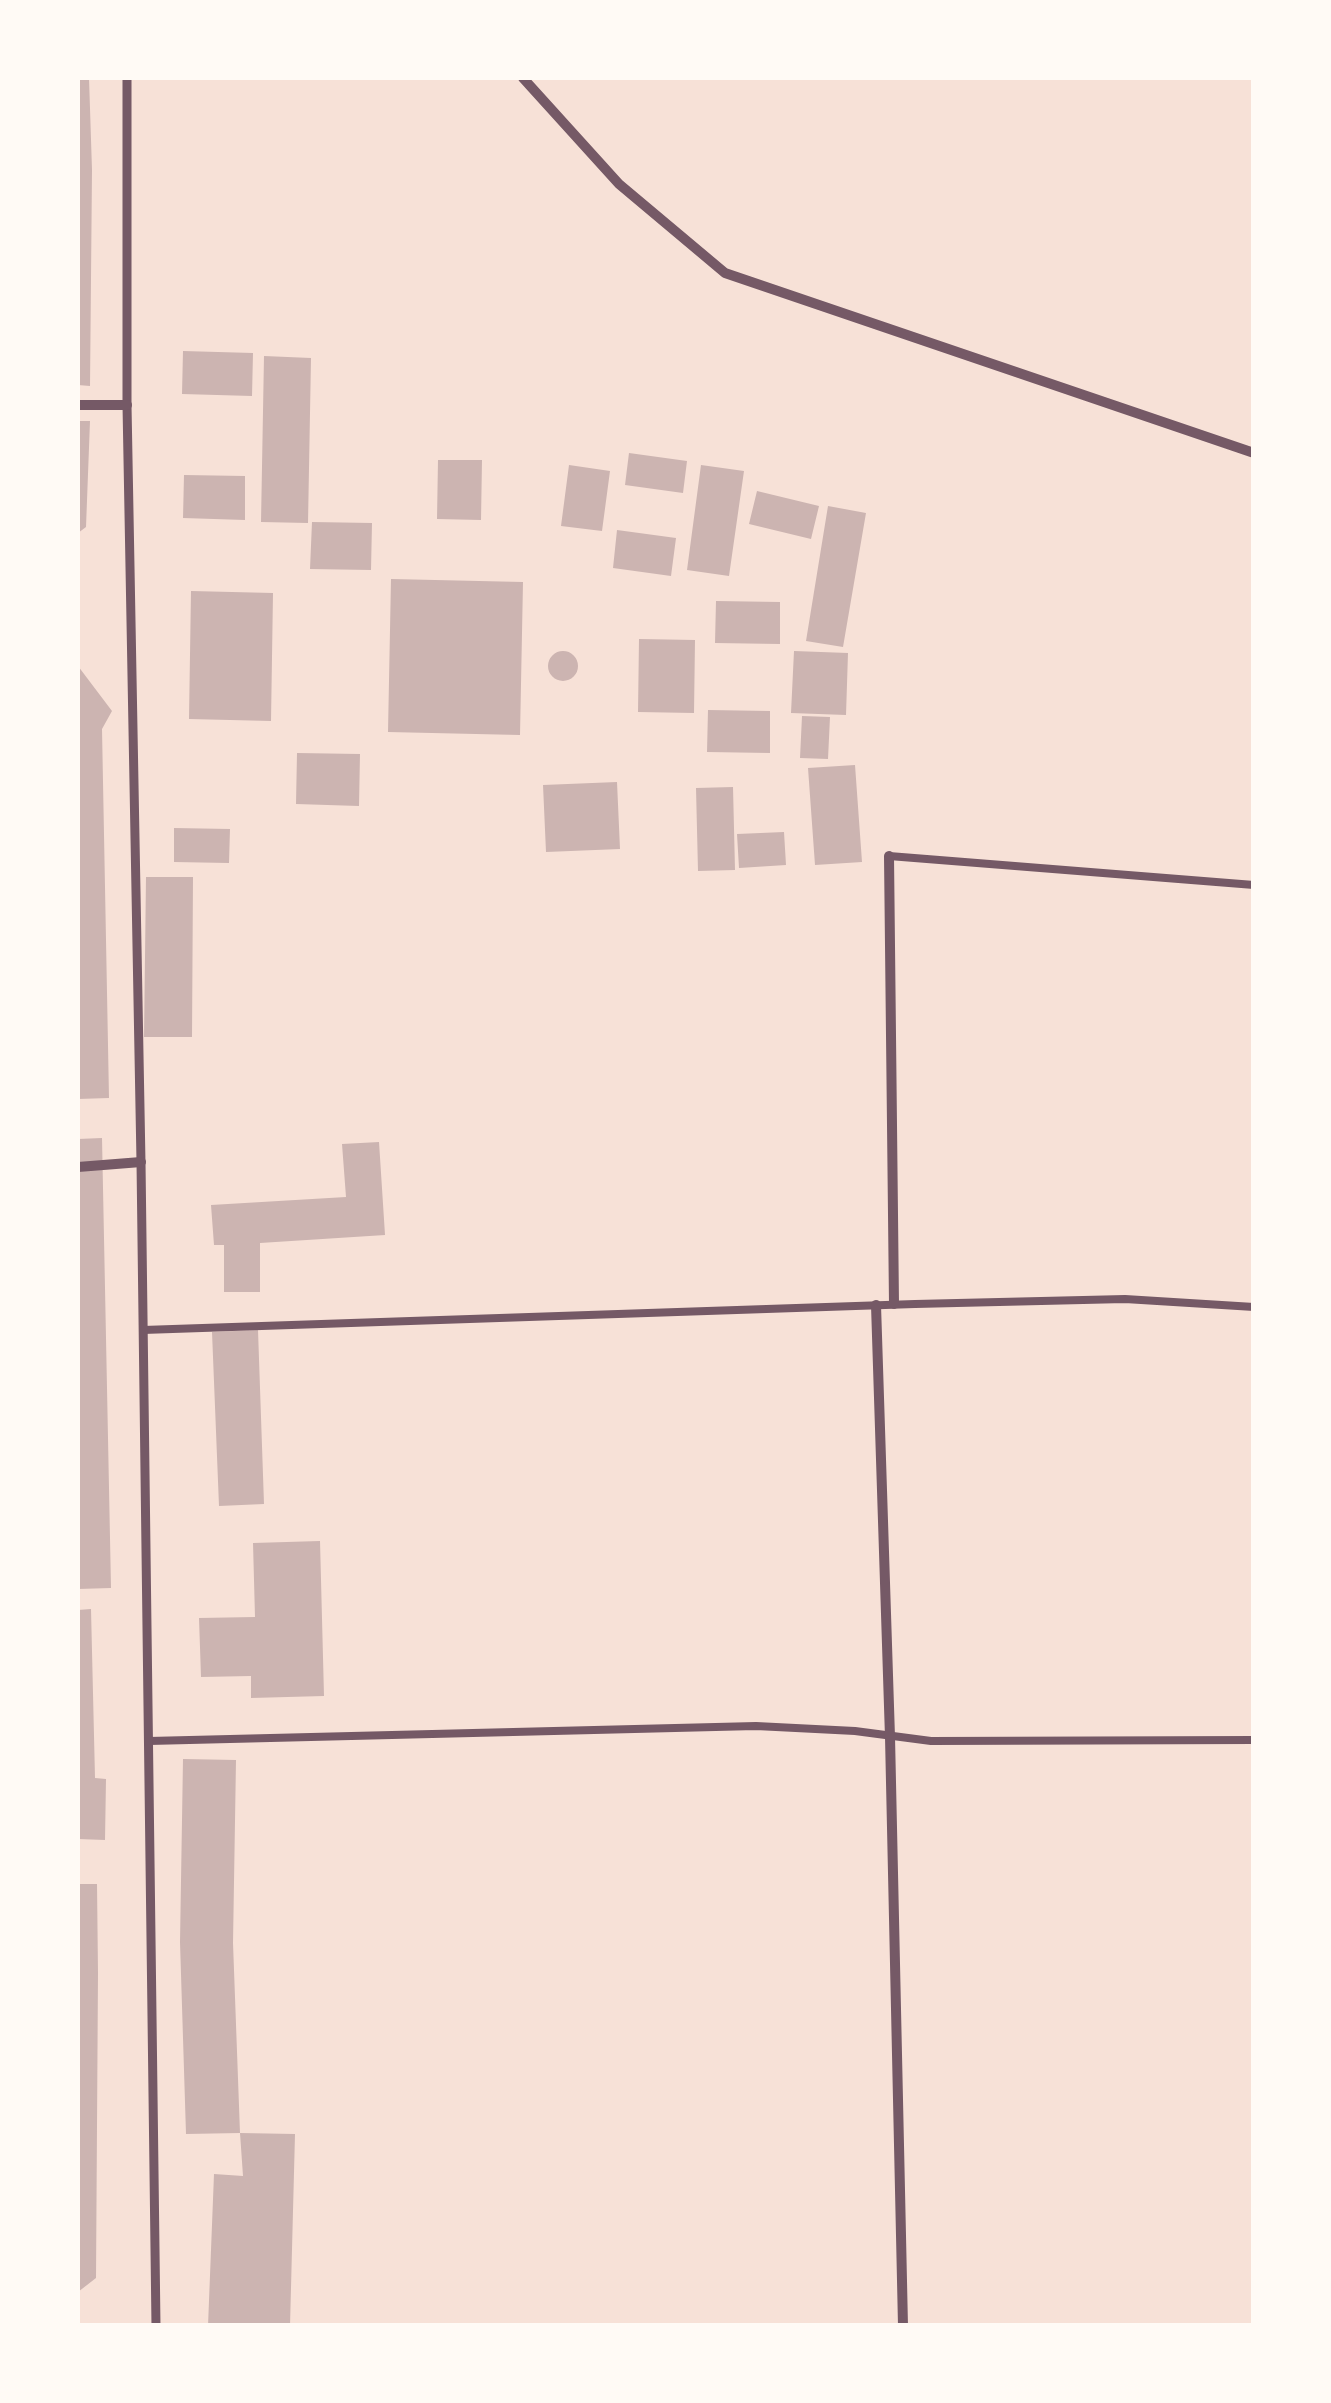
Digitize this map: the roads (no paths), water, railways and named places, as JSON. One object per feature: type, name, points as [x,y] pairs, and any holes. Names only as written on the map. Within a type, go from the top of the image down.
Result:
[{"type":"street","points":[[127,78],[127,406],[144,1330],[156,2326]]},
{"type":"street","points":[[523,78],[619,184],[724,273],[1254,453]]},
{"type":"street","points":[[78,404],[127,406]]},
{"type":"street","points":[[890,856],[894,1304]]},
{"type":"street","points":[[78,1166],[141,1162]]},
{"type":"street","points":[[876,1305],[903,2326]]},
{"type":"lane","points":[[890,856],[1254,885]]},
{"type":"lane","points":[[144,1330],[1126,1299],[1254,1307]]},
{"type":"lane","points":[[149,1741],[756,1726],[855,1731],[930,1742],[1254,1740]]}]
